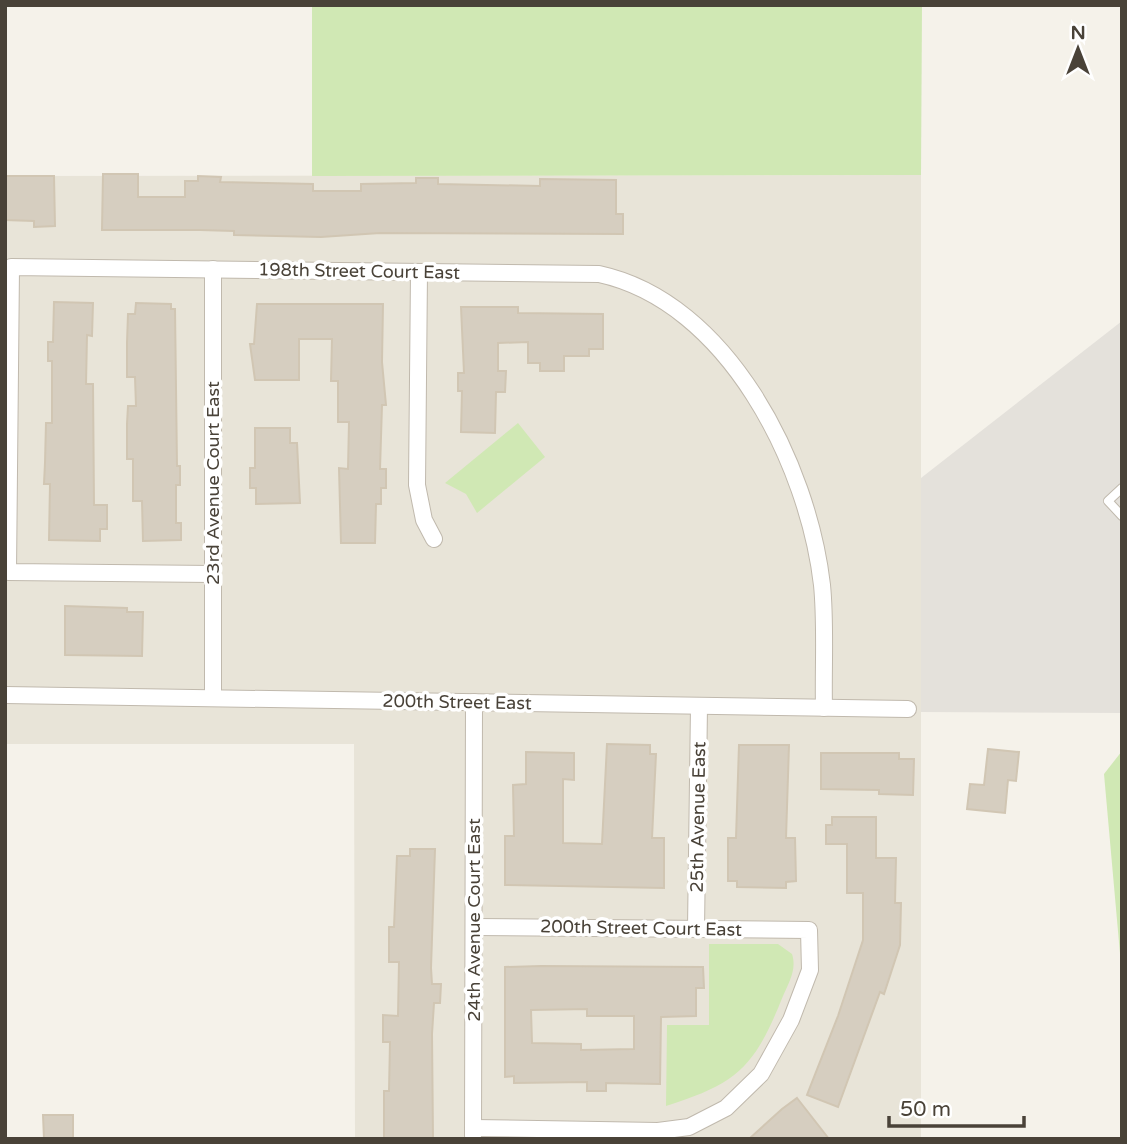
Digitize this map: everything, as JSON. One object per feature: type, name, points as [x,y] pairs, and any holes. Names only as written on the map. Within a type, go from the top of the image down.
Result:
[{"type":"street","name":"198th Street Court East","points":[[213,574],[8,572],[11,267],[599,274],[621,279],[669,302],[693,322],[753,395],[774,430],[802,499],[822,586],[824,708]]},
{"type":"street","name":"23rd Avenue Court East","points":[[213,269],[213,698]]},
{"type":"street","points":[[419,271],[417,485],[425,520],[434,540]]},
{"type":"street","name":"200th Street East","points":[[5,695],[908,709]]},
{"type":"street","name":"24th Avenue Court East","points":[[473,1134],[474,702]]},
{"type":"street","name":"25th Avenue East","points":[[696,929],[699,706]]},
{"type":"street","name":"200th Street Court East","points":[[473,1134],[658,1131],[690,1127],[726,1108],[761,1074],[791,1020],[810,970],[808,930],[474,927]]},
{"type":"lane","points":[[1122,488],[1108,501],[1122,516]]},
{"type":"shaded area","points":[[921,175],[921,1139],[355,1139],[354,744],[5,744],[5,176]]},
{"type":"shaded area","points":[[1122,321],[1122,713],[921,712],[921,478]]},
{"type":"green space","points":[[312,5],[922,5],[921,175],[312,176]]},
{"type":"green space","points":[[518,423],[545,457],[477,513],[466,494],[445,483]]},
{"type":"green space","points":[[1122,751],[1122,976],[1104,774]]},
{"type":"green space","points":[[709,944],[778,944],[792,954],[792,975],[763,1039],[741,1069],[711,1089],[666,1106],[667,1025],[709,1025]]},
{"type":"building","points":[[103,174],[138,174],[138,197],[185,197],[185,181],[198,181],[198,176],[221,177],[220,182],[313,184],[313,191],[361,191],[361,184],[416,183],[416,178],[438,178],[438,184],[540,186],[540,179],[616,180],[616,214],[623,214],[623,234],[380,233],[321,237],[234,235],[234,231],[102,230]]},
{"type":"building","points":[[5,176],[54,176],[55,226],[34,227],[34,221],[5,220]]},
{"type":"building","points":[[54,302],[93,303],[92,336],[87,335],[86,384],[93,384],[94,505],[107,505],[107,529],[100,529],[100,541],[49,540],[50,484],[44,484],[46,423],[52,423],[52,361],[48,361],[48,342],[53,342]]},
{"type":"building","points":[[136,303],[171,304],[171,309],[175,309],[177,466],[180,466],[180,485],[176,485],[176,523],[181,523],[181,540],[143,541],[142,501],[133,501],[133,459],[127,459],[127,424],[128,406],[136,406],[135,377],[127,377],[127,343],[128,314],[135,314]]},
{"type":"building","points":[[257,304],[383,304],[382,362],[386,405],[382,405],[380,469],[386,469],[386,488],[381,488],[381,504],[376,504],[375,543],[341,543],[339,468],[348,469],[349,422],[338,422],[338,381],[331,381],[332,339],[299,339],[299,380],[255,380],[250,344],[254,344]]},
{"type":"building","points":[[461,307],[518,307],[518,313],[603,314],[603,349],[589,349],[589,356],[564,356],[564,371],[540,371],[540,363],[528,363],[528,342],[498,343],[498,371],[506,371],[505,392],[496,392],[495,433],[461,432],[462,391],[458,391],[458,373],[464,373]]},
{"type":"building","points":[[255,428],[290,428],[290,443],[297,443],[300,503],[256,504],[256,488],[250,488],[250,468],[255,468]]},
{"type":"building","points":[[65,606],[127,608],[127,612],[143,612],[142,656],[65,655]]},
{"type":"building","points":[[607,744],[650,745],[650,754],[656,754],[652,838],[664,838],[664,888],[505,885],[505,836],[514,836],[513,785],[526,784],[526,752],[574,753],[574,780],[563,779],[563,843],[602,844]]},
{"type":"building","points":[[739,745],[789,745],[786,838],[795,838],[796,881],[786,882],[786,888],[737,887],[737,881],[728,881],[728,838],[736,838]]},
{"type":"building","points":[[988,749],[1019,752],[1016,781],[1008,780],[1005,813],[967,809],[970,784],[984,785]]},
{"type":"building","points":[[821,753],[899,753],[899,759],[914,759],[913,795],[879,794],[879,790],[821,789]]},
{"type":"building","points":[[832,817],[876,817],[876,858],[896,858],[895,903],[901,903],[900,945],[884,994],[880,992],[838,1107],[807,1095],[838,1016],[863,940],[863,893],[847,893],[847,844],[826,844],[826,825],[832,825]]},
{"type":"building","points":[[410,849],[435,849],[431,968],[432,984],[441,984],[440,1003],[434,1003],[432,1034],[433,1139],[384,1139],[384,1091],[389,1091],[390,1042],[383,1042],[383,1015],[398,1016],[399,962],[389,962],[389,927],[394,927],[397,856],[410,856]]},
{"type":"building","points":[[505,967],[703,967],[704,988],[696,988],[696,1016],[661,1017],[660,1084],[606,1083],[606,1091],[587,1091],[587,1082],[514,1083],[514,1076],[505,1077]],"holes":[[[587,1009],[587,1016],[634,1016],[634,1049],[581,1050],[581,1044],[532,1043],[531,1010]]]},
{"type":"building","points":[[797,1098],[829,1139],[749,1139],[782,1109]]},
{"type":"building","points":[[43,1115],[73,1115],[73,1139],[44,1139]]}]
